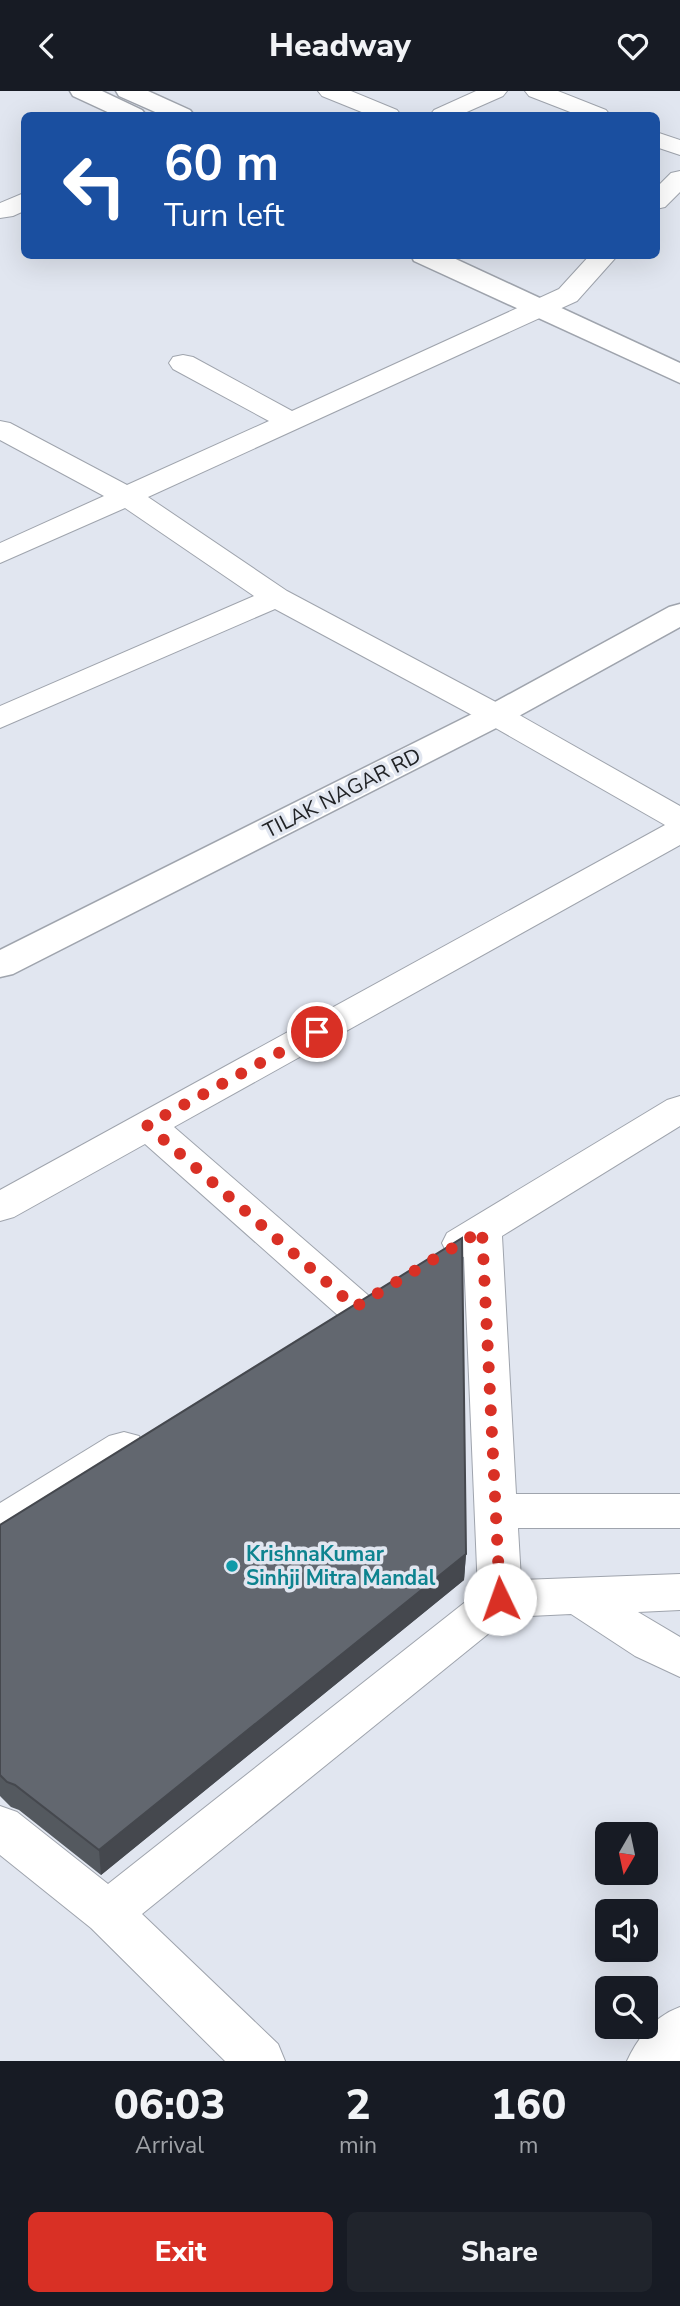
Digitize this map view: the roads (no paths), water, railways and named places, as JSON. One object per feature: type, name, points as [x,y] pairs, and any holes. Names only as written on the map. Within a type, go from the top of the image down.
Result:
[{"type":"main road","points":[[82,91],[127,112]]},
{"type":"main road","points":[[128,91],[174,112]]},
{"type":"main road","points":[[432,259],[680,374]]},
{"type":"main road","points":[[492,259],[680,348]]},
{"type":"main road","name":"TILAK NAGAR RD","points":[[0,965],[496,715],[680,614]]},
{"type":"street","points":[[330,91],[382,112]]},
{"type":"street","points":[[449,112],[495,91]]},
{"type":"street","points":[[537,91],[590,112]]},
{"type":"street","points":[[660,140],[680,148]]},
{"type":"street","points":[[660,198],[680,178]]},
{"type":"street","points":[[0,554],[128,498],[568,295],[601,259]]},
{"type":"street","points":[[183,363],[292,422]]},
{"type":"street","points":[[0,429],[128,498],[276,597],[496,715],[680,820]]},
{"type":"street","points":[[0,718],[276,597]]},
{"type":"street","points":[[0,1207],[680,831]]},
{"type":"street","points":[[436,1258],[680,1109]]},
{"type":"street","points":[[147,1125],[355,1307]]},
{"type":"street","points":[[482,1230],[500,1599]]},
{"type":"street","points":[[320,1329],[390,1286]]},
{"type":"street","points":[[0,1525],[154,1430]]},
{"type":"street","points":[[495,1511],[680,1511]]},
{"type":"street","points":[[108,1913],[500,1599],[680,1593]]},
{"type":"street","points":[[578,1596],[651,1643],[680,1658]]},
{"type":"street","points":[[0,1827],[108,1913],[260,2061]]},
{"type":"street","points":[[652,2061],[680,2030]]},
{"type":"place","name":"KrishnaKumar Sinhji Mitra Mandal","points":[[232,1566]]}]
